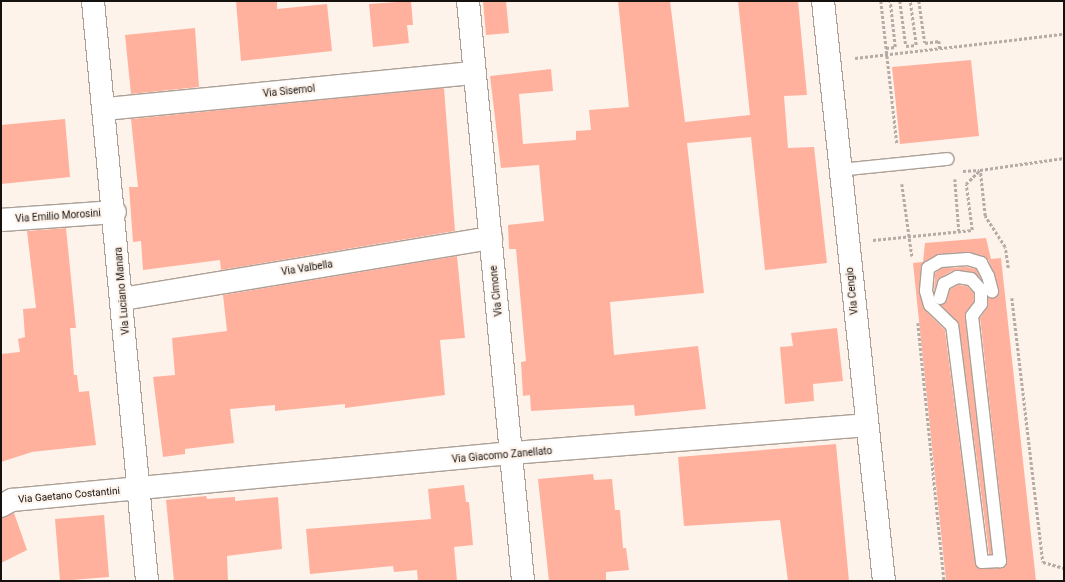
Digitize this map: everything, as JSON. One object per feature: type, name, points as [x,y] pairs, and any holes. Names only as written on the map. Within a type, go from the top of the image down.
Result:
[{"type":"street","name":"Via Luciano Manara","points":[[93,1],[115,212],[147,581]]},
{"type":"street","name":"Via Cimone","points":[[468,1],[523,581]]},
{"type":"street","name":"Via Cengio","points":[[823,1],[846,243],[884,581]]},
{"type":"street","name":"Via Sisemol","points":[[105,109],[474,73]]},
{"type":"street","name":"Via Emilio Morosini","points":[[1,220],[115,212]]},
{"type":"street","name":"Via Valbella","points":[[122,299],[491,238]]},
{"type":"street","name":"Via Giacomo Zanellato","points":[[138,489],[512,453],[867,425]]},
{"type":"street","name":"Via Gaetano Costantini","points":[[1,506],[12,500],[138,489]]},
{"type":"lane","points":[[839,170],[947,159]]},
{"type":"lane","points":[[940,298],[944,284],[957,277],[971,279],[981,290],[981,304],[972,316],[1000,561],[982,562],[952,326],[930,305],[926,291],[928,268],[940,261],[968,259],[981,263],[988,276],[992,291]]},
{"type":"path","points":[[886,48],[895,47],[890,1]]},
{"type":"path","points":[[900,1],[906,46],[916,45],[910,1]]},
{"type":"path","points":[[919,1],[925,43],[939,41],[940,49]]},
{"type":"path","points":[[829,60],[940,49],[1064,34]]},
{"type":"path","points":[[960,172],[1064,158]]},
{"type":"path","points":[[846,243],[972,230],[966,184],[980,170]]},
{"type":"path","points":[[980,170],[985,216],[1005,247],[1008,271]]},
{"type":"path","points":[[954,172],[959,231]]},
{"type":"path","points":[[1011,294],[1043,562],[1064,568]]},
{"type":"building","points":[[236,1],[277,1],[277,9],[327,4],[332,51],[241,61]]},
{"type":"building","points":[[411,1],[413,25],[407,25],[409,43],[373,47],[369,4]]},
{"type":"building","points":[[483,1],[506,1],[509,33],[486,35]]},
{"type":"building","points":[[618,1],[670,1],[685,122],[750,115],[738,1],[798,1],[807,95],[784,96],[788,148],[814,147],[827,263],[765,270],[751,137],[687,143],[704,293],[610,302],[614,355],[698,346],[706,409],[635,416],[634,405],[531,411],[530,395],[523,396],[521,362],[526,361],[516,249],[509,249],[508,225],[544,221],[539,165],[501,168],[490,76],[551,69],[553,91],[519,94],[523,144],[576,140],[576,131],[591,130],[589,110],[629,107]]},
{"type":"building","points":[[195,28],[199,87],[131,94],[125,35]]},
{"type":"building","points":[[971,60],[979,136],[900,144],[892,67]]},
{"type":"building","points":[[444,88],[455,231],[221,270],[220,260],[143,270],[141,241],[133,242],[129,187],[138,187],[131,119]]},
{"type":"building","points":[[65,119],[70,177],[1,184],[1,125]]},
{"type":"building","points":[[66,228],[76,328],[70,328],[74,375],[77,375],[79,392],[89,391],[96,445],[32,452],[1,462],[1,354],[20,352],[18,339],[25,337],[23,309],[36,308],[27,231]]},
{"type":"building","points":[[986,238],[991,259],[1001,258],[1036,581],[946,581],[913,263],[923,262],[925,243]],"holes":[[[968,252],[988,259],[999,289],[997,297],[988,297],[987,308],[980,318],[1007,560],[1005,567],[979,569],[975,563],[945,330],[925,310],[919,293],[921,267],[924,262],[939,254]]]},
{"type":"building","points":[[457,256],[465,338],[440,340],[445,395],[345,408],[345,404],[275,411],[275,405],[230,409],[234,443],[185,449],[185,454],[163,457],[153,377],[175,375],[172,338],[227,331],[223,295]]},
{"type":"building","points":[[967,267],[976,269],[981,279],[972,272],[954,270],[938,279],[934,292],[935,273],[942,268]]},
{"type":"building","points":[[958,285],[967,286],[974,293],[974,302],[965,317],[992,554],[989,554],[959,325],[941,305],[947,300],[950,289]]},
{"type":"building","points":[[837,328],[843,381],[813,384],[814,401],[785,404],[780,347],[793,346],[791,333]]},
{"type":"building","points":[[836,444],[849,581],[788,581],[780,520],[684,526],[678,457]]},
{"type":"building","points":[[593,474],[594,480],[612,479],[615,510],[620,510],[623,548],[626,548],[629,570],[606,572],[606,581],[549,581],[538,479]]},
{"type":"building","points":[[464,485],[466,502],[469,502],[473,545],[454,547],[457,581],[418,581],[417,570],[394,572],[393,566],[310,574],[306,529],[431,519],[428,489]]},
{"type":"building","points":[[206,496],[207,499],[235,497],[235,501],[278,497],[282,549],[227,556],[228,581],[174,581],[166,500]]},
{"type":"building","points":[[14,513],[27,550],[1,563],[1,518]]},
{"type":"building","points":[[104,515],[109,577],[60,581],[55,519]]}]
